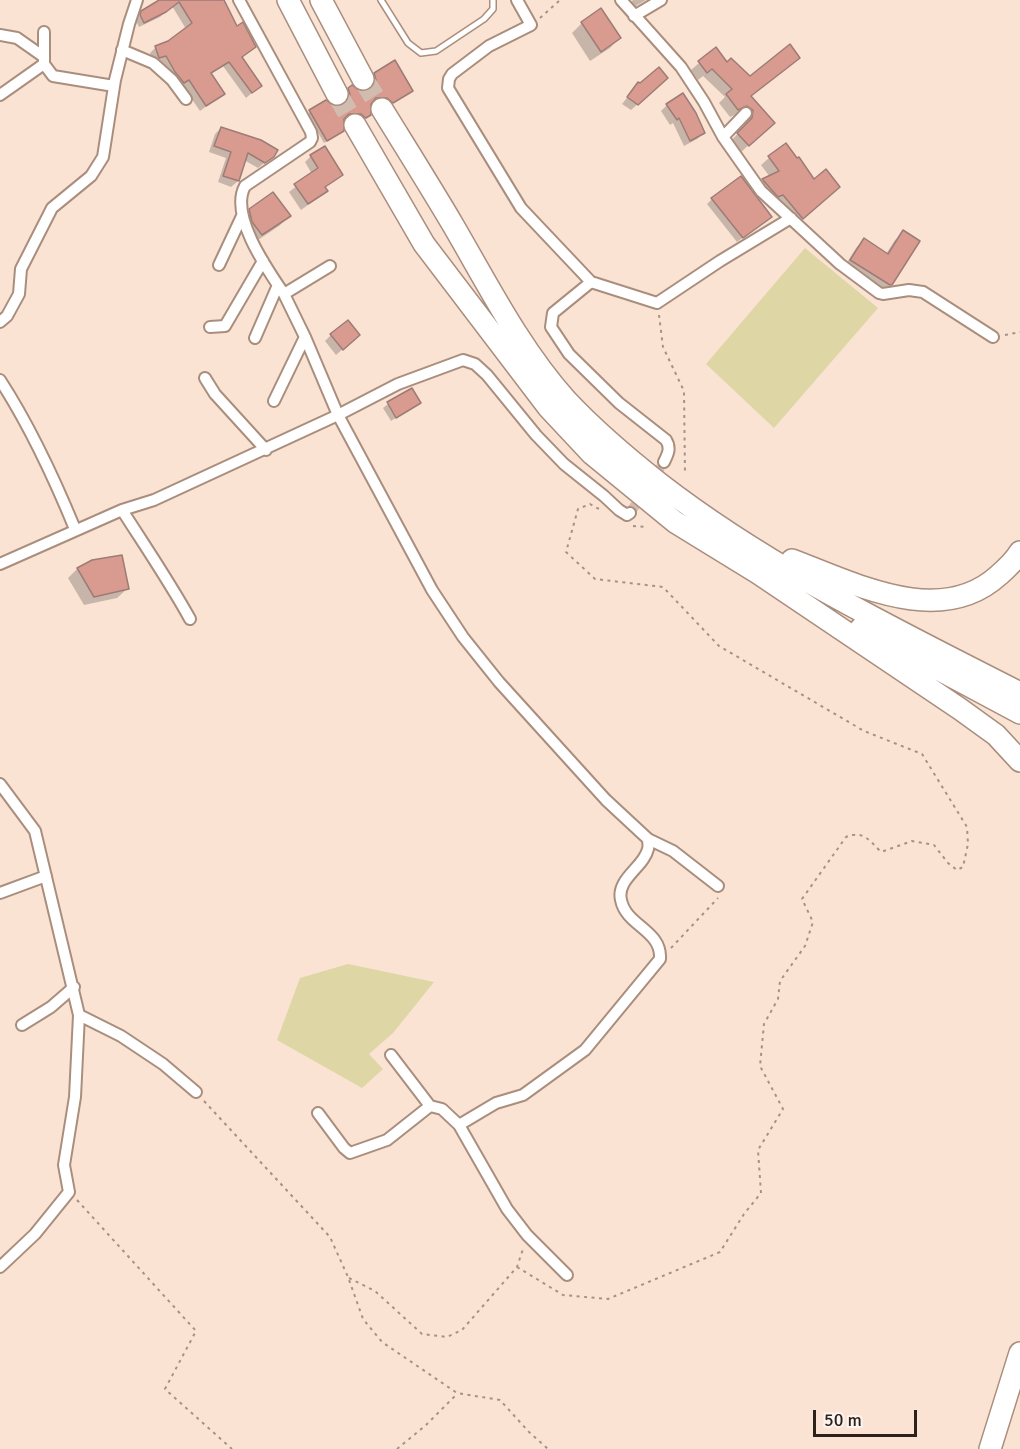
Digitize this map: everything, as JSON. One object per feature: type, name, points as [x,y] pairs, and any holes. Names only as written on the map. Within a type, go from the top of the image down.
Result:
[{"type":"highway","points":[[288,0],[337,94]]},
{"type":"highway","points":[[321,0],[363,79]]},
{"type":"highway","points":[[382,109],[518,338],[566,399],[613,447],[683,502],[740,542],[860,610],[1020,693]]},
{"type":"highway","points":[[355,125],[424,244],[548,407],[592,454],[675,522],[758,573],[960,709],[996,735],[1020,761]]},
{"type":"highway","points":[[740,542],[871,590],[908,599],[940,601],[965,595],[989,584],[1015,561],[1020,552]]},
{"type":"highway","points":[[758,573],[1020,713]]},
{"type":"highway","points":[[990,1449],[1020,1353]]},
{"type":"street","points":[[0,322],[7,316],[20,294],[21,268],[52,208],[91,176],[103,157],[114,86],[137,0]]},
{"type":"street","points":[[239,0],[311,132],[312,138],[310,142],[245,186],[241,198],[242,216],[263,261],[281,289],[305,337],[338,415],[432,590],[463,637],[499,682],[606,800],[648,839],[673,851],[718,886]]},
{"type":"street","points":[[517,0],[531,25],[489,46],[452,74],[448,79],[448,88],[521,208],[591,282],[657,303],[791,218]]},
{"type":"street","points":[[621,0],[681,67],[723,137],[761,191],[840,264],[879,293],[909,290],[923,292],[993,337]]},
{"type":"street","points":[[634,15],[661,0]]},
{"type":"street","points":[[44,32],[44,61]]},
{"type":"street","points":[[0,35],[17,38],[44,61],[53,76],[114,86]]},
{"type":"street","points":[[122,50],[153,63],[172,80],[186,99]]},
{"type":"street","points":[[0,95],[44,61]]},
{"type":"street","points":[[723,137],[746,113]]},
{"type":"street","points":[[219,265],[242,216]]},
{"type":"street","points":[[210,327],[225,326],[263,261]]},
{"type":"street","points":[[255,338],[281,289],[330,266]]},
{"type":"street","points":[[591,282],[554,313],[551,327],[569,354],[619,403],[666,440],[669,445],[664,462]]},
{"type":"street","points":[[274,400],[305,337]]},
{"type":"street","points":[[0,564],[75,529],[154,500],[266,450],[398,384],[463,360],[475,364],[487,375],[536,435],[564,464],[619,510],[630,513]]},
{"type":"street","points":[[205,378],[215,394],[266,450]]},
{"type":"street","points":[[0,380],[13,399],[75,529]]},
{"type":"street","points":[[122,510],[151,557],[170,582],[190,619]]},
{"type":"street","points":[[0,784],[35,831],[79,1015],[75,1096],[64,1165],[69,1192],[35,1234],[0,1267]]},
{"type":"street","points":[[459,1125],[496,1103],[523,1095],[585,1050],[660,959],[661,950],[657,941],[625,911],[620,898],[621,887],[648,849],[648,839]]},
{"type":"street","points":[[0,893],[46,876]]},
{"type":"street","points":[[22,1025],[51,1007],[74,987]]},
{"type":"street","points":[[79,1015],[121,1036],[163,1064],[196,1092]]},
{"type":"street","points":[[392,1055],[430,1106],[442,1109],[459,1125],[507,1209],[527,1235],[567,1275]]},
{"type":"street","points":[[318,1113],[344,1148],[350,1152],[387,1140],[430,1106]]},
{"type":"lane","points":[[381,0],[408,43],[422,53],[436,51],[484,19],[493,9],[493,0]]},
{"type":"path","points":[[531,25],[560,0]]},
{"type":"path","points":[[657,303],[663,347],[684,391],[685,475]]},
{"type":"path","points":[[993,337],[1020,333]]},
{"type":"path","points":[[517,1267],[563,1295],[608,1299],[720,1251],[761,1193],[758,1150],[783,1109],[760,1066],[764,1024],[778,999],[780,981],[805,946],[813,922],[802,899],[846,837],[854,833],[864,835],[881,852],[912,841],[934,844],[948,863],[957,870],[963,867],[968,844],[966,827],[922,754],[864,731],[718,646],[663,587],[595,579],[566,552],[578,509],[590,504],[607,514]]},
{"type":"path","points":[[624,525],[648,527]]},
{"type":"path","points":[[660,959],[714,904],[721,894],[718,886]]},
{"type":"path","points":[[196,1092],[330,1237],[363,1319],[382,1342],[457,1393],[500,1400],[548,1449]]},
{"type":"path","points":[[69,1192],[196,1331],[165,1389],[232,1449]]},
{"type":"path","points":[[348,1277],[375,1291],[422,1334],[447,1337],[462,1330],[517,1267],[527,1235]]},
{"type":"path","points":[[397,1449],[426,1425],[457,1393]]},
{"type":"shaded area","points":[[805,248],[878,308],[774,428],[706,364]]},
{"type":"shaded area","points":[[348,964],[434,982],[393,1033],[369,1054],[383,1069],[362,1088],[277,1040],[300,978]]},
{"type":"building","points":[[159,0],[224,0],[237,26],[243,22],[256,47],[242,57],[262,86],[252,93],[229,62],[211,73],[225,94],[206,106],[189,80],[184,83],[175,72],[166,56],[159,58],[155,46],[168,41],[192,23],[179,2],[166,12],[144,23],[140,15],[141,11]]},
{"type":"building","points":[[601,8],[621,38],[601,52],[581,22]]},
{"type":"building","points":[[790,44],[800,58],[751,96],[775,123],[749,146],[737,133],[752,118],[753,110],[747,106],[738,110],[726,94],[732,89],[712,69],[707,73],[698,61],[716,47],[727,62],[731,58],[750,76]]},
{"type":"building","points":[[395,60],[413,91],[393,103],[387,98],[376,98],[371,104],[371,115],[366,118],[361,114],[349,114],[344,119],[344,131],[327,141],[309,110],[326,100],[336,107],[343,105],[350,95],[348,88],[352,85],[362,92],[369,90],[376,80],[374,73]]},
{"type":"building","points":[[659,67],[668,78],[638,105],[627,97],[638,82],[640,83]]},
{"type":"building","points":[[683,93],[705,133],[690,141],[679,118],[677,120],[666,104]]},
{"type":"building","points":[[221,127],[261,140],[278,150],[274,157],[265,163],[248,153],[239,181],[223,176],[231,152],[214,146]]},
{"type":"building","points":[[786,143],[814,179],[826,169],[840,187],[803,219],[783,195],[778,197],[762,179],[779,171],[768,156]]},
{"type":"building","points":[[325,146],[343,175],[325,187],[328,191],[308,204],[294,184],[318,168],[310,155]]},
{"type":"building","points":[[741,176],[772,217],[743,238],[711,198]]},
{"type":"building","points":[[273,192],[291,216],[262,235],[252,222],[249,209]]},
{"type":"building","points":[[903,230],[920,241],[892,285],[850,260],[864,238],[888,254]]},
{"type":"building","points":[[348,320],[360,335],[343,350],[330,334]]},
{"type":"building","points":[[412,388],[421,403],[396,418],[387,402]]},
{"type":"building","points":[[122,555],[129,589],[94,597],[77,568],[92,560]]},
{"type":"tunnel","points":[[363,79],[382,109]]},
{"type":"tunnel","points":[[337,94],[355,125]]},
{"type":"tunnel","points":[[630,513],[664,462]]}]
